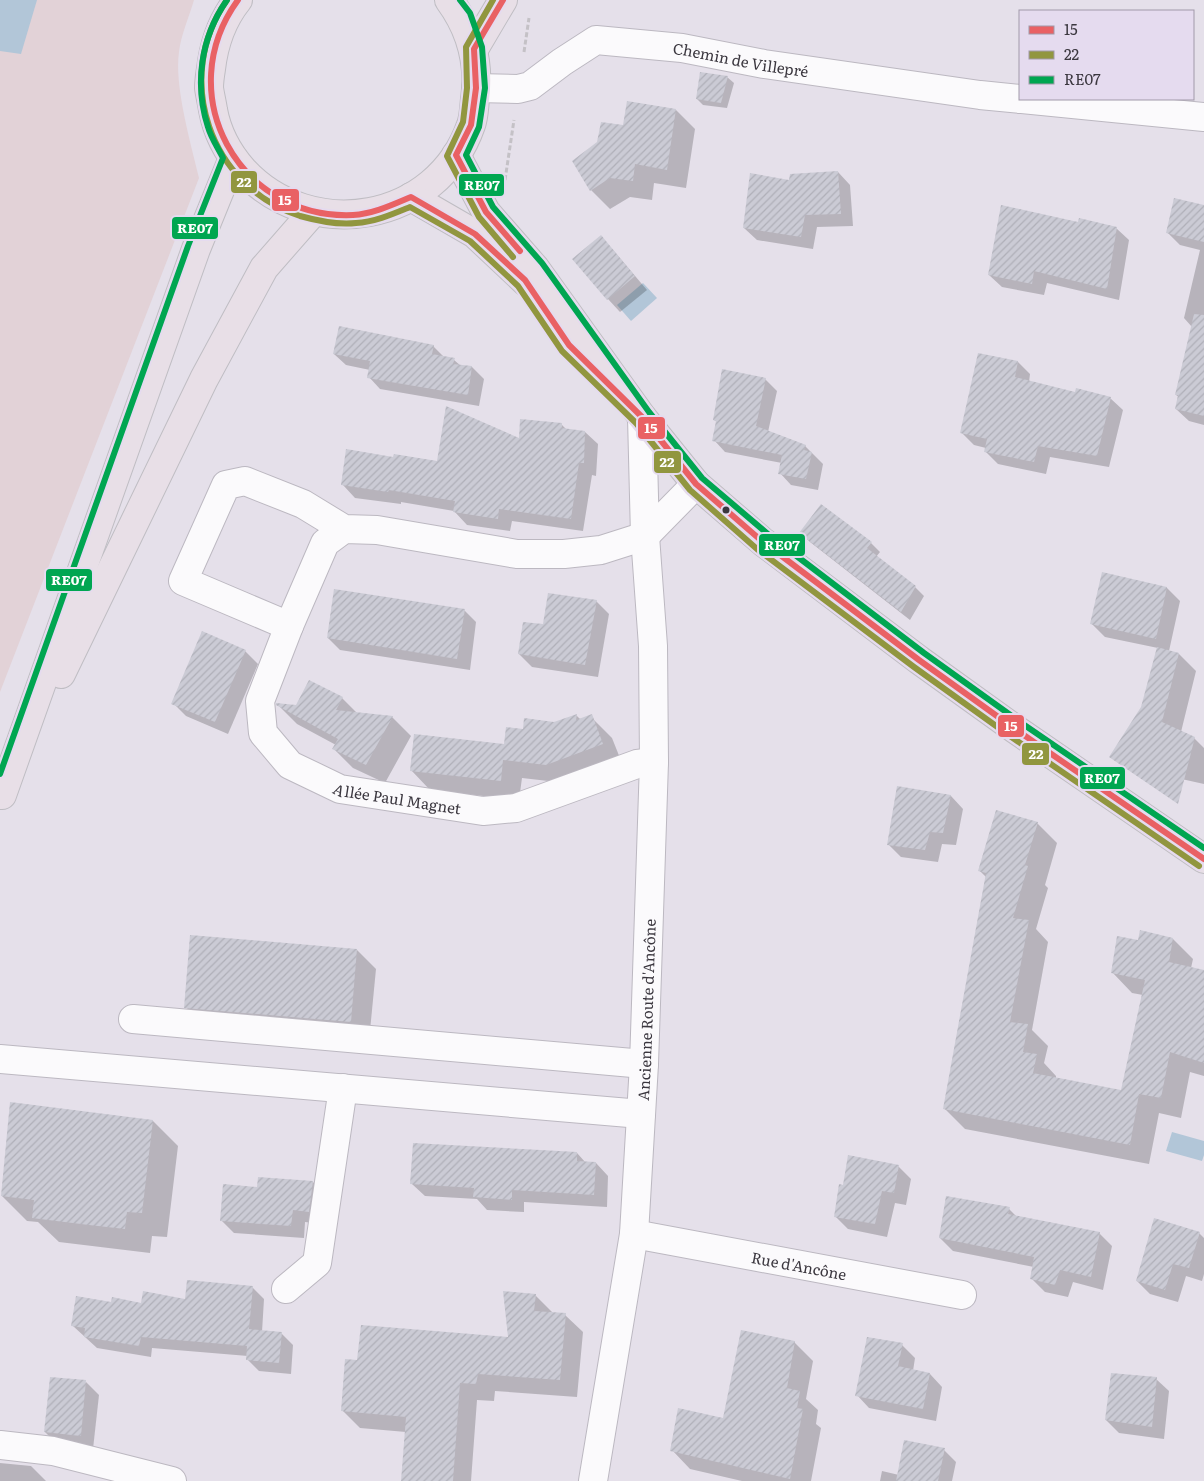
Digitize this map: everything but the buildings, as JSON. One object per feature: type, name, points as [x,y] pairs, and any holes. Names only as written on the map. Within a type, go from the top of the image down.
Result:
[{"type":"main road","points":[[231,4],[213,47],[209,86],[216,124],[233,158],[255,183],[282,201],[313,212],[347,216],[380,210],[411,197],[436,179],[456,155],[471,125],[476,88],[474,49],[462,17],[450,0]]},
{"type":"main road","points":[[474,49],[503,0]]},
{"type":"main road","points":[[456,155],[486,212],[535,268],[642,417],[696,484],[764,542],[919,660],[1204,859]]},
{"type":"main road","points":[[1,798],[196,249],[233,158]]},
{"type":"main road","points":[[411,197],[475,234],[525,280],[569,345],[642,417]]},
{"type":"main road","points":[[1,798],[218,354],[264,268],[313,212]]},
{"type":"street","name":"Chemin de Villepré","points":[[476,88],[518,89],[530,86],[596,40],[682,48],[764,64],[980,95],[1019,99]]},
{"type":"street","name":"Chemin de Villepré","points":[[1031,100],[1204,117]]},
{"type":"street","points":[[642,417],[645,536]]},
{"type":"street","points":[[289,626],[182,581],[226,486],[245,481],[303,504],[344,529],[377,530],[517,554],[564,554],[601,550],[645,536],[696,484]]},
{"type":"street","name":"Allée Paul Magnet","points":[[344,529],[325,543],[289,626],[260,701],[263,734],[290,765],[340,789],[483,811],[516,808],[637,764],[654,762]]},
{"type":"street","name":"Ancienne Route d'Ancône","points":[[593,1481],[634,1234],[644,1064],[654,762],[653,646],[645,536]]},
{"type":"street","points":[[134,1019],[644,1064]]},
{"type":"street","points":[[0,1059],[641,1114]]},
{"type":"street","points":[[286,1289],[317,1263],[343,1088]]},
{"type":"street","name":"Rue d'Ancône","points":[[634,1234],[962,1295]]},
{"type":"street","points":[[0,1445],[53,1451],[172,1481]]},
{"type":"shaded area","points":[[0,0],[194,0],[181,39],[178,66],[184,115],[199,178],[0,692]]},
{"type":"water","points":[[0,0],[37,0],[21,54],[0,51]]},
{"type":"water","points":[[643,283],[657,298],[631,321],[617,305]]},
{"type":"water","points":[[1172,1132],[1204,1141],[1202,1161],[1166,1151]]},
{"type":"transit line","name":"22","points":[[227,0],[211,30],[203,63],[202,95],[209,126],[223,155],[243,181],[269,202],[307,218],[335,223],[363,222],[384,217],[410,207],[470,241],[518,286],[562,351],[636,423],[690,490],[757,549],[914,667],[1010,736],[1199,866]]},
{"type":"transit line","name":"RE07","points":[[0,774],[188,246],[223,158],[208,127],[201,94],[201,78],[202,61],[211,29],[227,0]]},
{"type":"transit line","name":"15","points":[[238,0],[219,36],[211,74],[214,110],[227,144],[248,174],[277,197],[312,211],[353,215],[368,213],[411,197],[475,234],[525,280],[569,345],[642,417],[696,484],[763,542],[919,660],[1015,729],[1204,859]]},
{"type":"transit line","name":"RE07","points":[[460,0],[470,13],[482,47],[485,88],[479,127],[466,155],[493,207],[542,263],[649,412],[702,478],[769,535],[924,653],[1020,722],[1204,848]]},
{"type":"transit line","name":"22","points":[[493,0],[466,47],[467,88],[463,122],[447,156],[479,217],[513,257]]},
{"type":"transit line","name":"15","points":[[503,0],[474,49],[476,88],[471,125],[456,155],[486,212],[520,251]]}]
